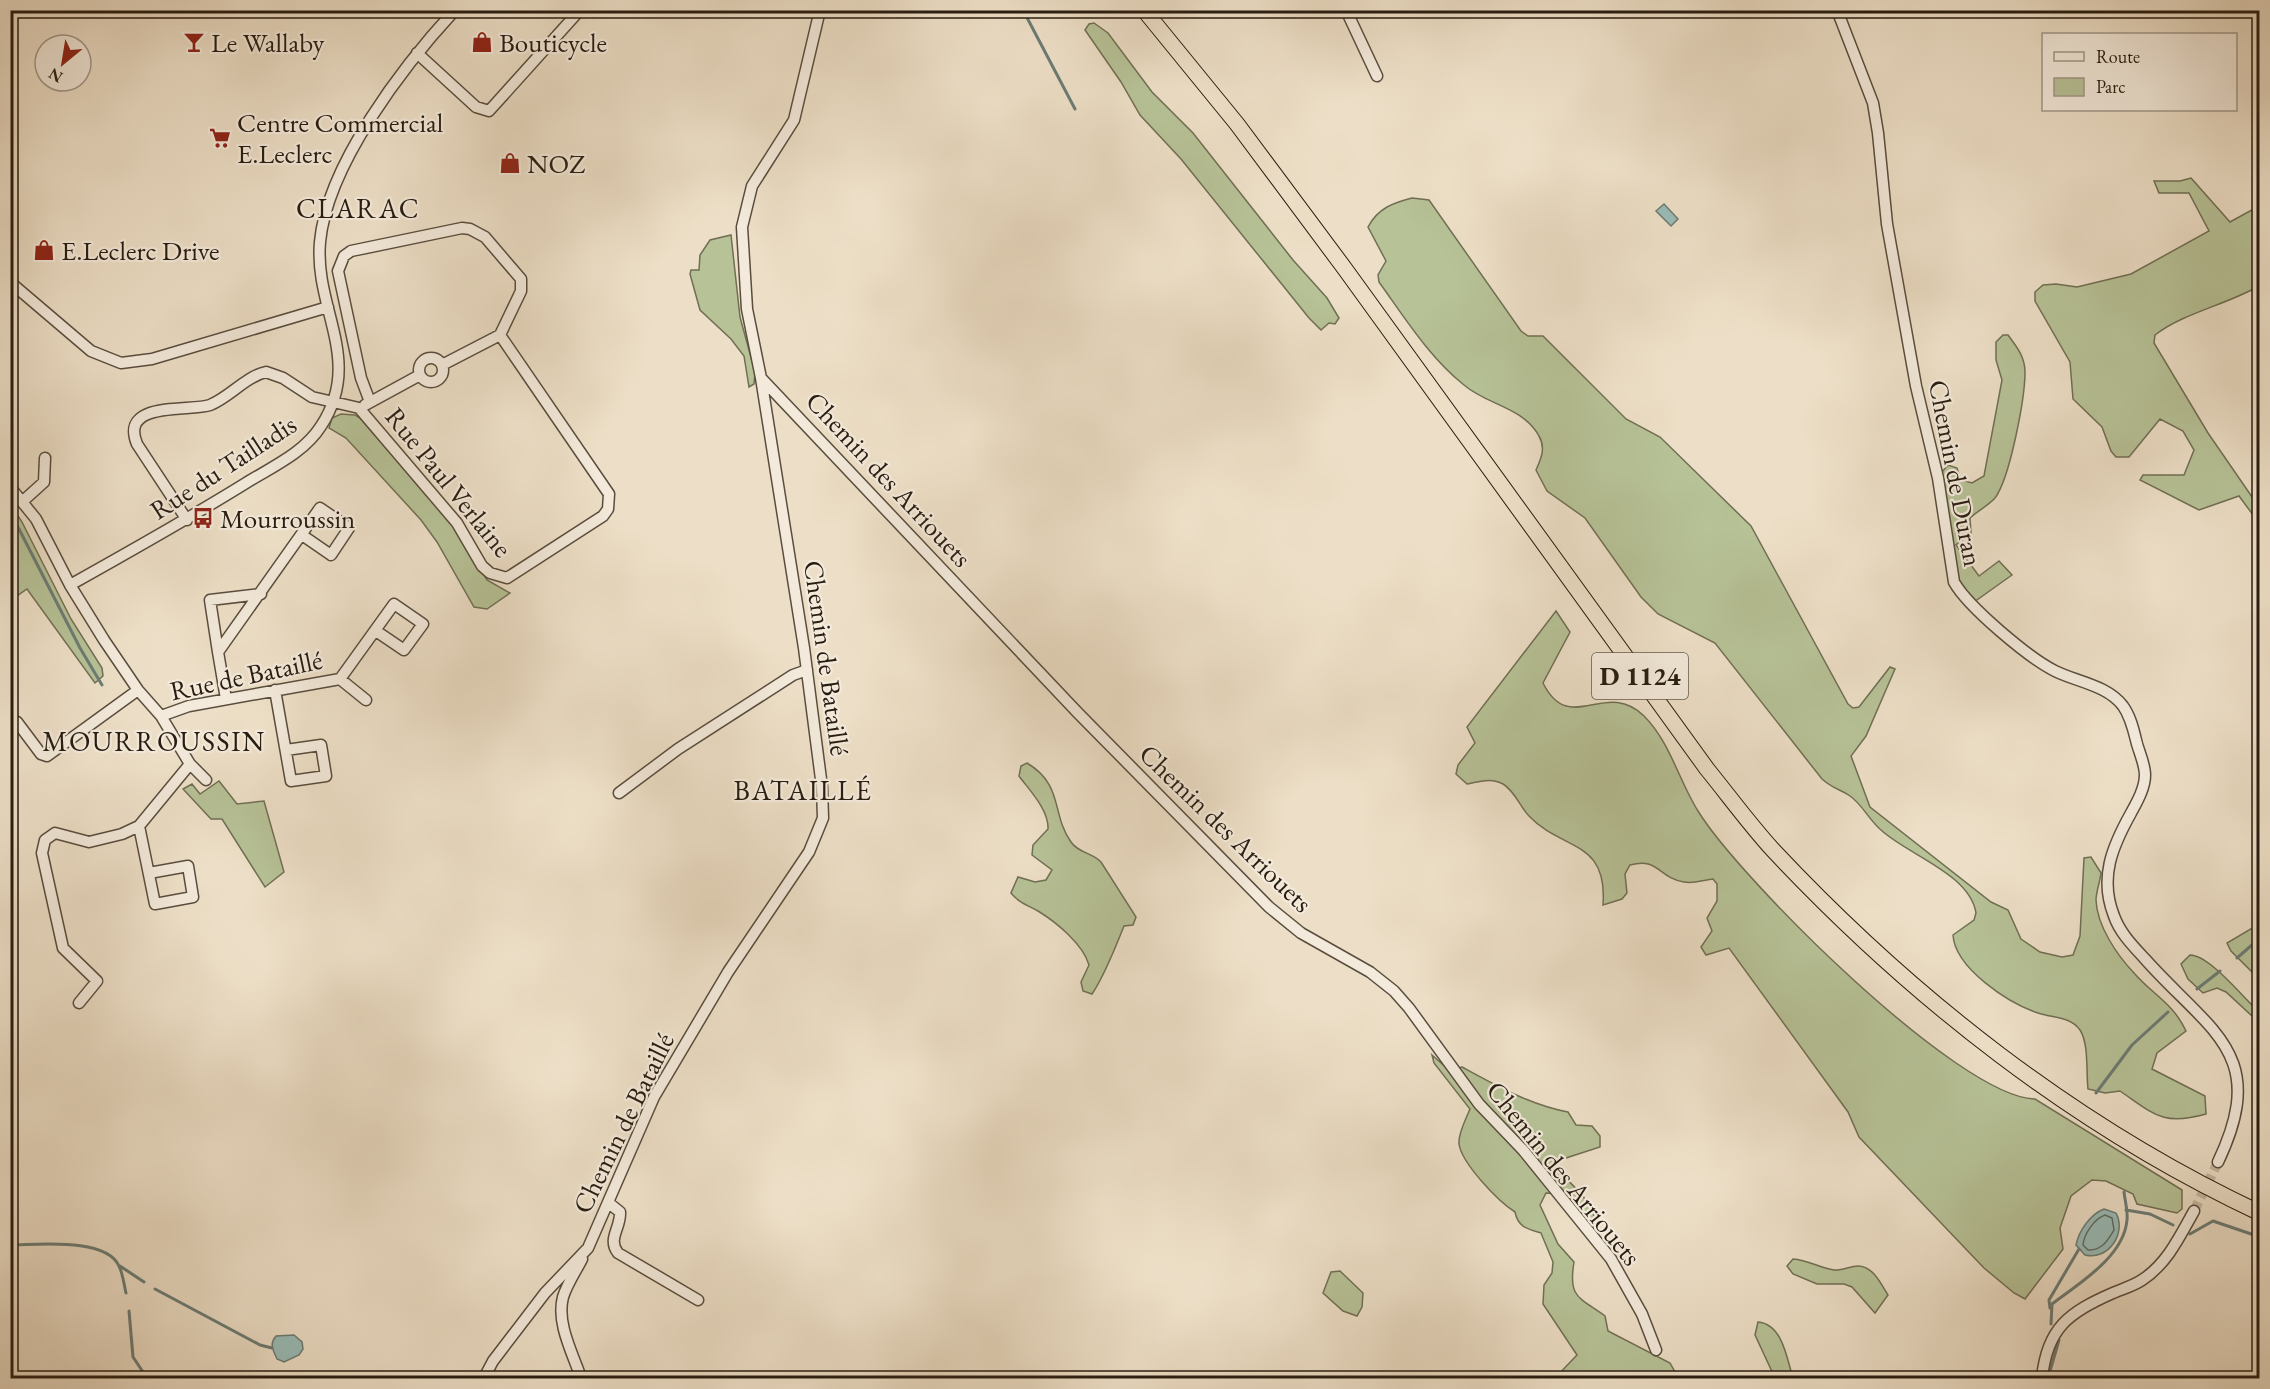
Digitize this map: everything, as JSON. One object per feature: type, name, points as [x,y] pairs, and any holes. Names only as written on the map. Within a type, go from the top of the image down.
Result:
[{"type":"highway","name":"D 1124","points":[[1144,10],[1264,160],[1707,769],[1772,848],[1847,926],[1959,1024],[2040,1084],[2152,1157],[2259,1213]]},
{"type":"street","name":"Rue du Tailladis","points":[[70,585],[187,520],[300,450],[322,426],[333,404],[341,368],[320,267],[320,243],[332,190],[362,136],[417,53],[455,10]]},
{"type":"street","points":[[417,53],[476,108],[489,111],[580,10]]},
{"type":"street","name":"Chemin de Bataillé","points":[[484,1378],[493,1361],[545,1293],[588,1248],[654,1097],[728,972],[809,852],[818,835],[824,805],[807,670],[761,378],[747,309],[742,227],[752,186],[794,120],[820,10]]},
{"type":"street","points":[[1347,10],[1377,76]]},
{"type":"street","name":"Chemin de Duran","points":[[1837,10],[1873,103],[1887,224],[1916,386],[1938,478],[1954,582],[1962,597],[1978,612],[2043,664],[2114,697],[2124,707],[2131,723],[2145,774],[2137,801],[2110,853],[2107,889],[2116,922],[2125,937],[2155,970],[2213,1026],[2228,1049],[2236,1074],[2238,1098],[2235,1123],[2218,1162]]},
{"type":"street","name":"Rue Paul Verlaine","points":[[187,520],[137,444],[134,437],[136,427],[142,418],[152,411],[209,405],[267,372],[283,378],[312,397],[333,404],[360,408],[457,523],[482,566],[490,573],[507,578],[603,516],[609,501],[609,494],[500,335],[521,291],[521,279],[480,232],[462,228],[351,251],[344,256],[338,271],[361,378],[370,402]]},
{"type":"street","points":[[10,282],[91,351],[121,363],[153,359],[328,307]]},
{"type":"street","points":[[442,365],[500,335]]},
{"type":"street","points":[[437,359],[442,365],[443,372],[438,381],[428,382],[420,375],[419,368],[425,360],[437,359]]},
{"type":"street","points":[[360,408],[420,375]]},
{"type":"street","name":"Chemin des Arriouets","points":[[761,378],[1055,689],[1269,907],[1301,933],[1370,972],[1394,991],[1479,1104],[1523,1150],[1611,1259],[1642,1314],[1656,1350]]},
{"type":"street","points":[[23,501],[44,482],[45,458]]},
{"type":"street","points":[[10,487],[36,519],[70,585],[138,690],[161,716],[190,764],[206,780]]},
{"type":"street","points":[[218,652],[320,508],[349,528],[331,555],[302,535]]},
{"type":"street","points":[[226,699],[210,600],[261,594]]},
{"type":"street","name":"Rue de Bataillé","points":[[161,716],[189,706],[340,679],[394,604],[423,624],[404,650],[376,630]]},
{"type":"street","points":[[619,793],[678,749],[793,675],[807,670]]},
{"type":"street","name":"Rue de Bataillé","points":[[340,679],[366,700]]},
{"type":"street","points":[[17,722],[41,754],[47,756],[138,690]]},
{"type":"street","points":[[275,690],[291,781],[326,776],[321,745],[286,750]]},
{"type":"street","points":[[79,1003],[97,981],[63,948],[42,846],[45,840],[55,833],[89,842],[139,826],[190,764]]},
{"type":"street","points":[[139,826],[155,904],[193,897],[188,866],[149,873]]},
{"type":"street","points":[[610,1204],[620,1212],[620,1219],[613,1237],[613,1247],[618,1254],[698,1300]]},
{"type":"street","points":[[2042,1378],[2044,1358],[2050,1340],[2065,1321],[2080,1307],[2141,1281],[2160,1266],[2194,1211]]},
{"type":"street","points":[[581,1378],[562,1322],[561,1308],[563,1295],[588,1248]]},
{"type":"green space","points":[[1094,23],[1108,33],[1152,92],[1193,133],[1293,260],[1327,298],[1339,318],[1335,324],[1329,323],[1321,330],[1309,318],[1181,159],[1140,115],[1121,82],[1085,30],[1089,24]]},
{"type":"green space","points":[[2191,178],[2230,222],[2259,206],[2259,286],[2166,327],[2155,335],[2154,343],[2208,433],[2259,507],[2259,523],[2239,496],[2199,510],[2140,480],[2143,475],[2184,475],[2194,450],[2183,431],[2160,419],[2129,457],[2116,457],[2111,451],[2102,427],[2073,399],[2070,362],[2035,301],[2035,292],[2043,285],[2077,287],[2131,274],[2209,231],[2189,193],[2159,193],[2154,181],[2180,181]]},
{"type":"green space","points":[[1412,198],[1429,200],[1521,331],[1528,336],[1543,336],[1626,419],[1660,437],[1751,526],[1848,704],[1853,708],[1859,707],[1890,667],[1895,669],[1866,736],[1851,756],[1870,807],[1991,902],[2008,910],[2021,939],[2040,952],[2062,957],[2073,955],[2080,936],[2084,858],[2091,857],[2101,873],[2096,900],[2097,910],[2109,940],[2141,981],[2175,1013],[2186,1031],[2157,1053],[2152,1069],[2205,1096],[2206,1114],[2179,1119],[2169,1118],[2151,1112],[2120,1091],[2105,1093],[2088,1089],[2085,1043],[2076,1025],[2038,1013],[1998,993],[1973,972],[1963,960],[1953,935],[1974,920],[1976,913],[1971,899],[1962,887],[1936,866],[1893,839],[1877,826],[1854,799],[1822,779],[1715,643],[1658,614],[1641,597],[1585,518],[1547,491],[1536,470],[1541,458],[1542,445],[1532,426],[1514,412],[1473,392],[1451,374],[1418,336],[1379,282],[1378,275],[1386,261],[1368,227],[1376,215],[1387,207]]},
{"type":"green space","points":[[731,235],[740,317],[755,372],[754,384],[749,387],[744,356],[731,339],[700,310],[690,274],[691,270],[699,270],[700,255],[710,240]]},
{"type":"green space","points":[[2003,335],[2008,335],[2022,357],[2025,367],[2016,437],[2001,488],[1992,501],[1970,518],[1971,533],[1956,545],[1979,576],[1999,561],[2012,575],[1974,602],[1957,578],[1941,473],[1948,465],[1957,468],[1961,480],[1972,483],[1984,476],[2002,380],[1996,360],[1996,342]]},
{"type":"green space","points":[[341,414],[355,415],[361,419],[452,524],[487,580],[510,593],[487,609],[474,607],[437,542],[421,520],[346,438],[329,428],[332,418]]},
{"type":"green space","points":[[11,505],[22,522],[71,619],[102,668],[103,676],[95,683],[27,589],[11,600]]},
{"type":"green space","points":[[1556,611],[1570,632],[1543,683],[1553,698],[1565,706],[1577,707],[1616,702],[1630,706],[1644,716],[1661,738],[1691,799],[1721,843],[1757,884],[1853,980],[1956,1063],[2000,1089],[2035,1099],[2182,1190],[2182,1209],[2177,1213],[2137,1204],[2133,1194],[2106,1181],[2092,1180],[2071,1196],[2060,1228],[2063,1249],[2025,1299],[2014,1293],[1984,1268],[1859,1137],[1848,1112],[1729,948],[1706,955],[1701,947],[1712,931],[1707,918],[1717,901],[1717,884],[1713,879],[1684,882],[1675,880],[1647,864],[1630,865],[1625,874],[1627,893],[1622,899],[1603,905],[1603,884],[1598,868],[1590,857],[1542,827],[1529,816],[1503,784],[1490,780],[1467,784],[1456,774],[1458,765],[1475,743],[1467,727]]},
{"type":"green space","points":[[1027,763],[1047,781],[1071,842],[1101,862],[1136,917],[1133,925],[1124,926],[1092,994],[1083,991],[1081,982],[1089,965],[1081,949],[1053,921],[1011,893],[1018,877],[1035,882],[1046,880],[1052,870],[1032,855],[1033,845],[1048,829],[1042,808],[1019,776],[1021,766]]},
{"type":"green space","points":[[219,781],[237,804],[264,801],[284,872],[265,887],[222,819],[211,819],[183,789],[192,784],[200,794]]},
{"type":"green space","points":[[2259,924],[2259,979],[2231,951],[2227,943]]},
{"type":"green space","points":[[2190,955],[2206,962],[2225,977],[2257,1010],[2256,1016],[2252,1016],[2226,992],[2217,988],[2203,993],[2188,979],[2181,964]]},
{"type":"green space","points":[[1432,1055],[1449,1070],[1462,1067],[1540,1105],[1568,1112],[1576,1125],[1592,1126],[1600,1136],[1600,1147],[1563,1159],[1555,1167],[1588,1203],[1595,1219],[1594,1227],[1567,1194],[1546,1193],[1540,1205],[1558,1244],[1574,1262],[1573,1283],[1577,1295],[1605,1316],[1608,1331],[1670,1363],[1675,1372],[1671,1378],[1555,1378],[1577,1355],[1543,1304],[1544,1285],[1552,1273],[1553,1262],[1541,1233],[1527,1229],[1521,1224],[1515,1212],[1491,1191],[1467,1162],[1459,1140],[1470,1109],[1434,1063]]},
{"type":"green space","points":[[1793,1259],[1834,1270],[1855,1266],[1863,1267],[1876,1276],[1888,1295],[1875,1313],[1852,1287],[1844,1284],[1817,1284],[1793,1274],[1787,1266]]},
{"type":"green space","points":[[1340,1271],[1363,1293],[1362,1307],[1357,1316],[1343,1311],[1323,1293],[1331,1272]]},
{"type":"green space","points":[[1758,1322],[1773,1329],[1783,1344],[1793,1378],[1775,1378],[1755,1335]]},
{"type":"water","points":[[1664,204],[1678,219],[1671,226],[1656,211]]},
{"type":"water","points":[[2104,1209],[2116,1213],[2119,1221],[2117,1237],[2108,1250],[2101,1254],[2085,1255],[2076,1245],[2080,1234],[2086,1223]]},
{"type":"water","points":[[294,1335],[302,1342],[303,1349],[299,1355],[284,1362],[277,1359],[272,1347],[276,1336]]},
{"type":"waterway","points":[[1023,10],[1075,109]]},
{"type":"waterway","points":[[10,517],[19,529],[80,648],[102,685]]},
{"type":"waterway","points":[[2237,958],[2260,938]]},
{"type":"waterway","points":[[2197,989],[2220,971]]},
{"type":"waterway","points":[[2096,1093],[2132,1045],[2168,1012]]},
{"type":"waterway","points":[[2051,1324],[2052,1304],[2098,1268],[2118,1246],[2127,1220],[2124,1192]]},
{"type":"waterway","points":[[2126,1210],[2150,1214],[2173,1225]]},
{"type":"waterway","points":[[2190,1234],[2213,1221],[2260,1237]]},
{"type":"waterway","points":[[10,1245],[53,1244],[100,1250],[112,1257],[119,1266],[126,1293]]},
{"type":"waterway","points":[[2050,1308],[2049,1300],[2079,1249]]},
{"type":"waterway","points":[[120,1266],[144,1282]]},
{"type":"waterway","points":[[155,1289],[260,1345],[272,1348]]},
{"type":"waterway","points":[[129,1311],[133,1357],[147,1378]]},
{"type":"waterway","points":[[2048,1378],[2059,1340]]},
{"type":"tunnel","points":[[2194,1211],[2218,1162]]},
{"type":"place","name":"Le Wallaby","points":[[194,42]]},
{"type":"place","name":"Bouticycle","points":[[482,42]]},
{"type":"place","name":"Centre Commercial E.Leclerc","points":[[220,138]]},
{"type":"place","name":"NOZ","points":[[510,163]]},
{"type":"place","name":"E.Leclerc Drive","points":[[44,250]]},
{"type":"place","name":"Mourroussin","points":[[203,518]]},
{"type":"district","name":"CLARAC","points":[[358,208]]},
{"type":"district","name":"MOURROUSSIN","points":[[154,741]]},
{"type":"district","name":"BATAILLÉ","points":[[803,790]]}]
